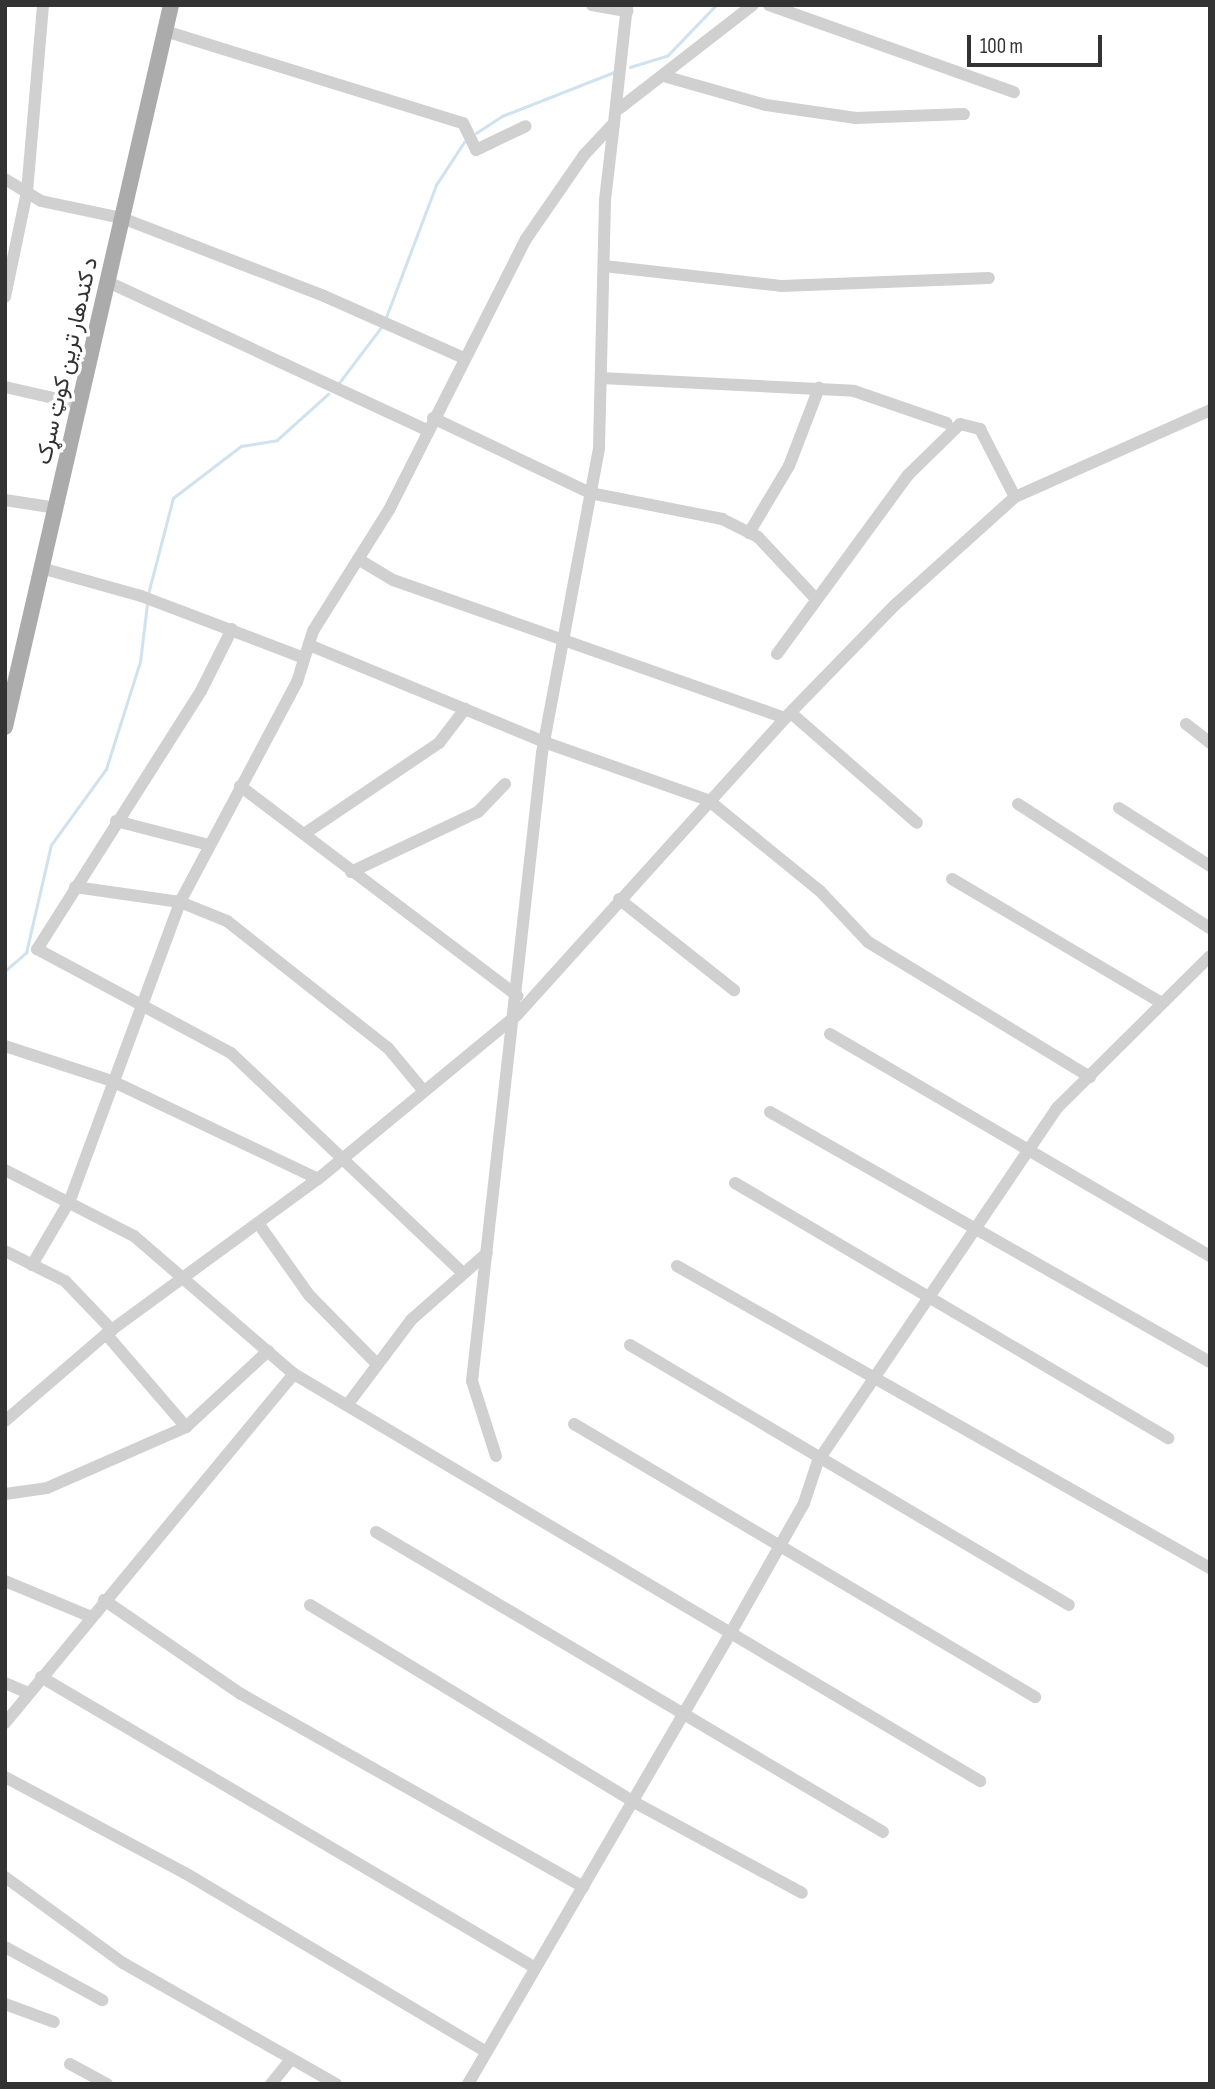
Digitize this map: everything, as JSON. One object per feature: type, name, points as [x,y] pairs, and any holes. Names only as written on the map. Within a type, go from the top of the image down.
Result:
[{"type":"main road","name":"د کندهار ترين کوټ سړک","points":[[5,727],[12,664],[56,508],[171,5]]},
{"type":"street","points":[[5,297],[27,192],[43,5]]},
{"type":"street","points":[[496,1456],[472,1381],[517,1014],[544,742],[590,493],[601,378],[604,265],[614,123],[620,108],[627,8],[592,5]]},
{"type":"street","points":[[620,108],[667,77],[753,5]]},
{"type":"street","points":[[769,5],[1014,92]]},
{"type":"street","points":[[165,31],[463,124],[476,150],[526,127]]},
{"type":"street","points":[[667,77],[766,105],[856,118],[964,114]]},
{"type":"street","points":[[32,1265],[70,1200],[111,1081],[180,902],[307,651],[427,430],[526,239],[584,155],[614,123]]},
{"type":"street","points":[[5,179],[27,192],[122,218],[464,358]]},
{"type":"street","points":[[604,265],[780,286],[989,278]]},
{"type":"street","points":[[108,282],[427,430]]},
{"type":"street","points":[[601,378],[854,391],[947,423]]},
{"type":"street","points":[[5,387],[80,404]]},
{"type":"street","points":[[749,533],[789,466],[819,388]]},
{"type":"street","points":[[5,1422],[109,1332],[318,1179],[338,1157],[517,1014],[788,715],[895,605],[1015,497],[1210,410]]},
{"type":"street","points":[[433,418],[590,493],[722,519],[749,533],[816,599]]},
{"type":"street","points":[[776,654],[908,475],[960,424],[979,429],[1015,497]]},
{"type":"street","points":[[5,500],[56,508]]},
{"type":"street","points":[[358,559],[393,580],[788,715],[917,823]]},
{"type":"street","points":[[41,568],[307,651],[465,709],[544,742],[709,800],[820,891],[868,942],[1090,1077]]},
{"type":"street","points":[[232,629],[201,691],[37,949],[140,1007],[231,1053],[462,1272]]},
{"type":"street","points":[[304,834],[439,743],[465,709]]},
{"type":"street","points":[[1186,724],[1210,743]]},
{"type":"street","points":[[351,872],[478,812],[505,784]]},
{"type":"street","points":[[240,786],[518,996]]},
{"type":"street","points":[[1018,804],[1210,928]]},
{"type":"street","points":[[1119,808],[1210,866]]},
{"type":"street","points":[[116,821],[209,845]]},
{"type":"street","points":[[951,879],[1162,1003]]},
{"type":"street","points":[[75,887],[180,902],[227,921],[388,1048],[422,1089]]},
{"type":"street","points":[[619,899],[734,990]]},
{"type":"street","points":[[468,2084],[779,1548],[818,1461],[1026,1149],[1090,1077],[1210,956]]},
{"type":"street","points":[[830,1034],[1210,1256]]},
{"type":"street","points":[[5,1046],[111,1081],[318,1179]]},
{"type":"street","points":[[770,1112],[1210,1362]]},
{"type":"street","points":[[5,1170],[70,1200],[134,1236],[185,1277],[230,1324],[268,1351],[294,1374],[980,1781]]},
{"type":"street","points":[[735,1183],[1168,1438]]},
{"type":"street","points":[[258,1223],[309,1295],[375,1362]]},
{"type":"street","points":[[5,1251],[65,1282],[186,1427]]},
{"type":"street","points":[[348,1404],[375,1362],[462,1272],[487,1252]]},
{"type":"street","points":[[677,1266],[872,1380],[1210,1568]]},
{"type":"street","points":[[630,1345],[818,1461],[1069,1605]]},
{"type":"street","points":[[5,1494],[47,1488],[186,1427],[268,1351]]},
{"type":"street","points":[[5,1723],[89,1616],[294,1374]]},
{"type":"street","points":[[574,1424],[779,1548],[1034,1696]]},
{"type":"street","points":[[376,1532],[883,1832]]},
{"type":"street","points":[[5,1581],[89,1616]]},
{"type":"street","points":[[104,1600],[241,1694],[583,1887]]},
{"type":"street","points":[[310,1605],[632,1801],[802,1893]]},
{"type":"street","points":[[41,1677],[534,1967]]},
{"type":"street","points":[[5,1683],[30,1693]]},
{"type":"street","points":[[5,1777],[185,1873],[486,2052]]},
{"type":"street","points":[[5,1877],[123,1963],[336,2084]]},
{"type":"street","points":[[5,1947],[102,2000]]},
{"type":"street","points":[[5,2004],[54,2022]]},
{"type":"street","points":[[271,2084],[292,2059]]},
{"type":"street","points":[[70,2064],[107,2084]]},
{"type":"waterway","points":[[630,67],[667,56],[716,5]]},
{"type":"waterway","points":[[476,133],[502,116],[614,72]]},
{"type":"waterway","points":[[385,320],[436,185],[464,142]]},
{"type":"waterway","points":[[339,383],[382,326]]},
{"type":"waterway","points":[[148,594],[173,498],[241,446],[277,440],[328,394]]},
{"type":"waterway","points":[[5,971],[26,953],[51,845],[106,769],[140,662],[147,604]]}]
